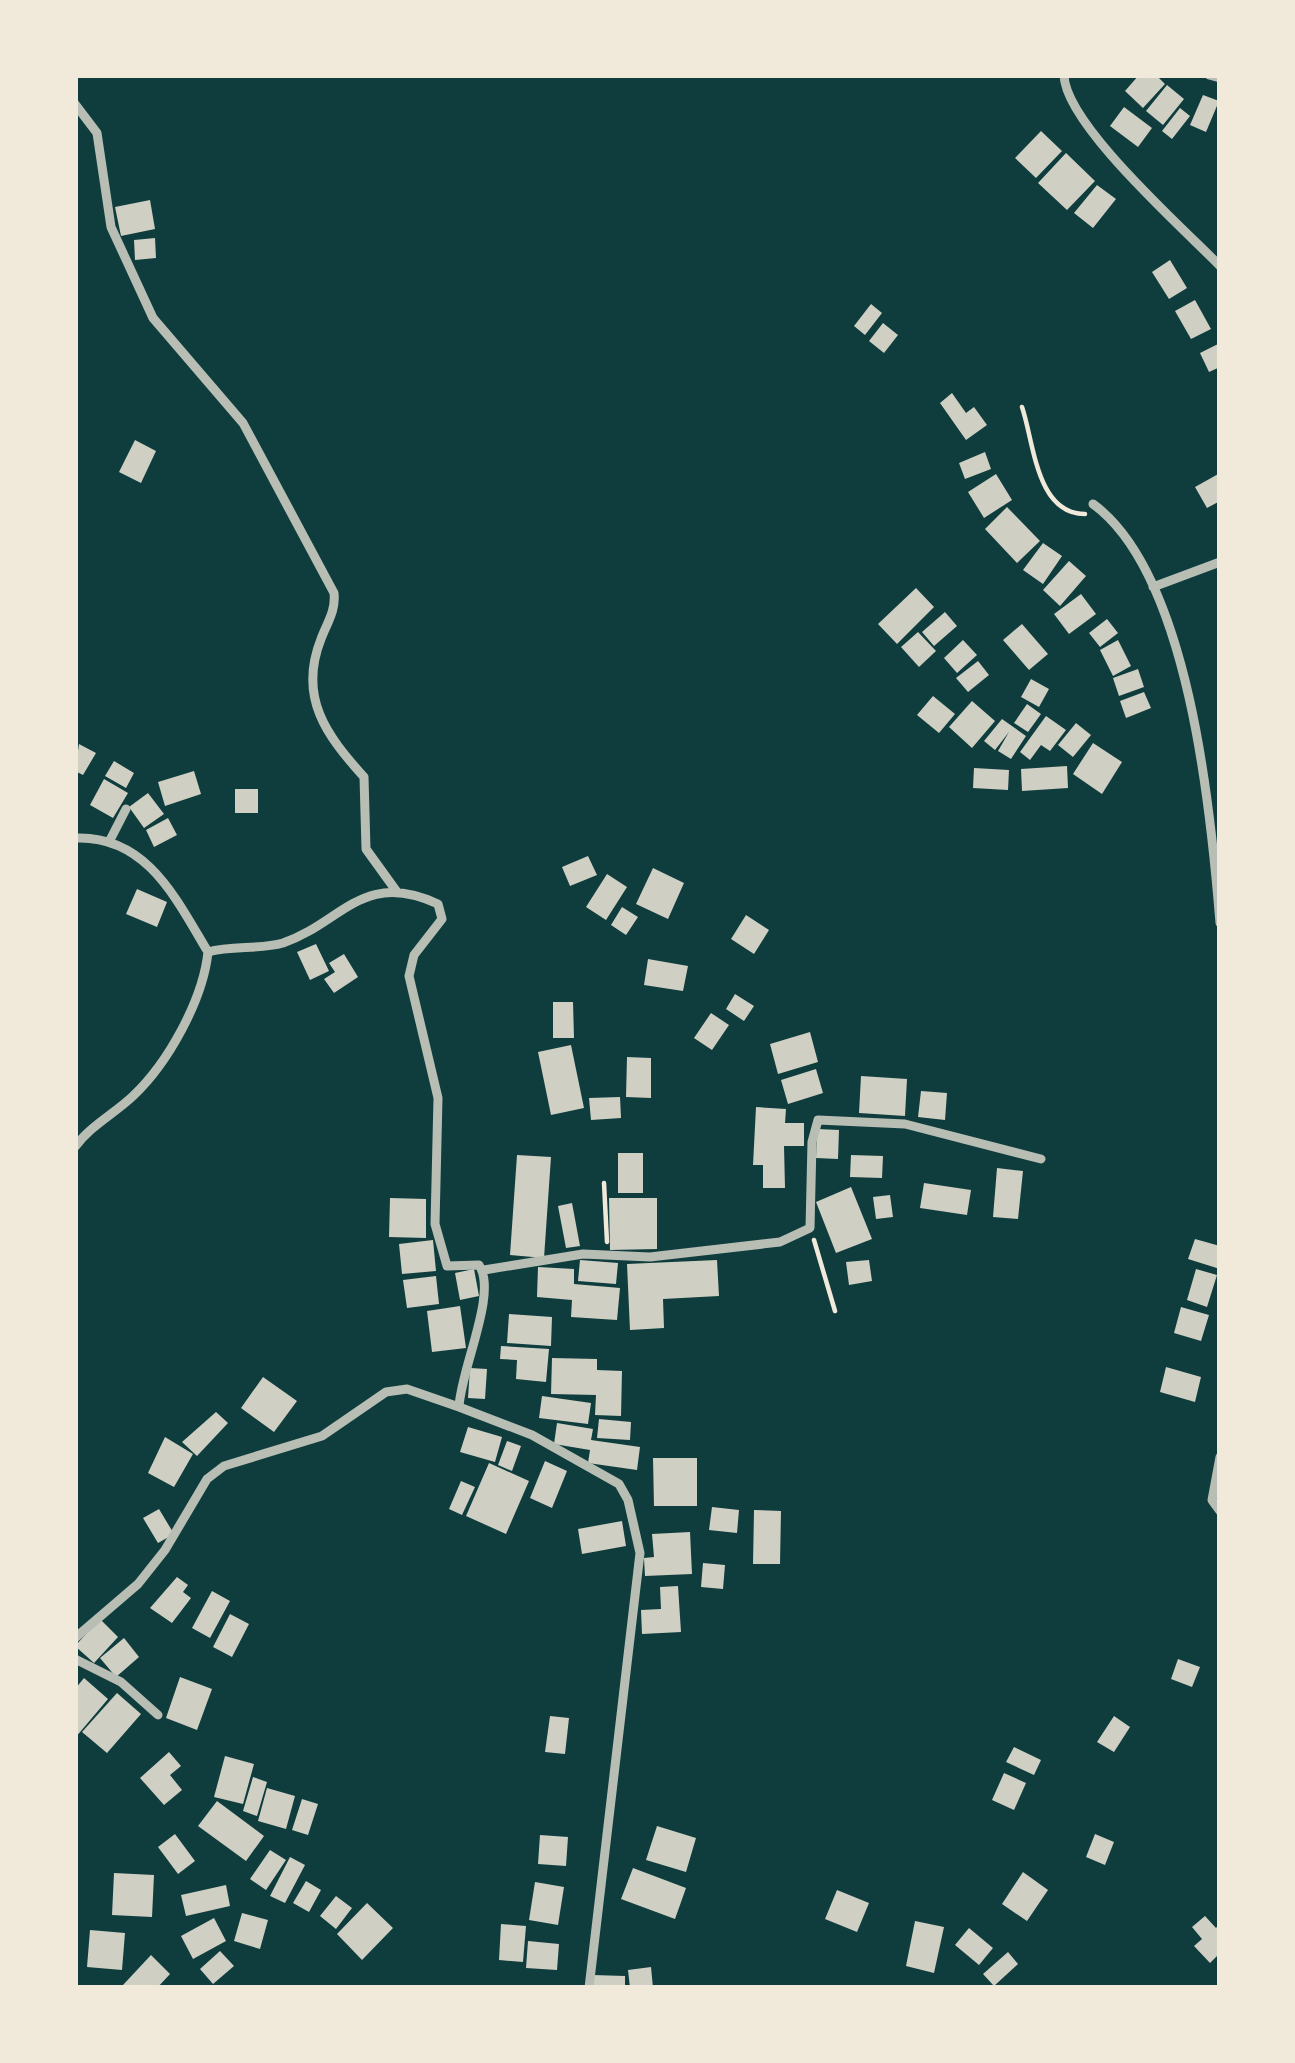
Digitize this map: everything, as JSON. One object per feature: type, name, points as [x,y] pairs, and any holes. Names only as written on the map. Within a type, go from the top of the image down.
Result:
[{"type":"street","points":[[1064,75],[1065,91],[1100,140],[1220,266]]},
{"type":"street","points":[[1209,75],[1220,79]]},
{"type":"street","points":[[75,104],[97,133],[111,227],[153,318],[235,411],[334,593],[335,607],[310,675],[311,694],[335,745],[364,777],[369,790],[366,849],[397,892]]},
{"type":"street","points":[[1093,504],[1114,521],[1153,587],[1188,694],[1220,922]]},
{"type":"street","points":[[1153,587],[1220,562]]},
{"type":"street","points":[[109,842],[126,809]]},
{"type":"street","points":[[75,825],[81,837],[109,842],[156,869],[207,950],[199,989],[153,1071],[134,1096],[75,1147]]},
{"type":"street","points":[[207,950],[283,943],[360,898],[397,892],[438,904],[442,920],[414,956],[410,976],[438,1098],[436,1224],[447,1266],[479,1265],[487,1292],[464,1367],[459,1407]]},
{"type":"street","points":[[484,1270],[603,1254],[650,1257],[780,1243],[810,1228],[812,1142],[818,1120],[905,1124],[1041,1159]]},
{"type":"street","points":[[75,1638],[138,1584],[165,1550],[207,1478],[224,1466],[322,1436],[386,1392],[407,1389],[532,1435],[619,1484],[639,1540],[631,1662],[590,1988]]},
{"type":"street","points":[[1220,1456],[1212,1500],[1220,1510]]},
{"type":"street","points":[[75,1659],[122,1682],[158,1714]]},
{"type":"path","points":[[1022,406],[1039,472],[1056,503],[1072,514],[1114,521]]},
{"type":"path","points":[[603,1254],[608,1227],[604,1184]]},
{"type":"path","points":[[810,1228],[835,1311]]},
{"type":"building","points":[[1139,75],[1156,75],[1165,84],[1143,108],[1125,91]]},
{"type":"building","points":[[1167,85],[1184,99],[1163,125],[1146,111]]},
{"type":"building","points":[[1203,95],[1219,101],[1206,132],[1190,125]]},
{"type":"building","points":[[1124,107],[1152,128],[1138,147],[1110,126]]},
{"type":"building","points":[[1180,108],[1190,116],[1172,139],[1162,131]]},
{"type":"building","points":[[1041,131],[1062,151],[1036,178],[1015,158]]},
{"type":"building","points":[[1066,153],[1095,181],[1067,210],[1038,183]]},
{"type":"building","points":[[1097,185],[1116,199],[1093,228],[1074,213]]},
{"type":"building","points":[[150,200],[155,229],[121,236],[115,207]]},
{"type":"building","points":[[155,238],[156,258],[135,260],[134,240]]},
{"type":"building","points":[[1170,260],[1187,288],[1169,299],[1152,272]]},
{"type":"building","points":[[1195,300],[1211,329],[1191,339],[1175,311]]},
{"type":"building","points":[[871,304],[882,313],[865,335],[854,326]]},
{"type":"building","points":[[883,323],[898,335],[884,353],[869,341]]},
{"type":"building","points":[[1220,343],[1220,367],[1209,372],[1200,353]]},
{"type":"building","points":[[952,393],[966,413],[974,407],[987,425],[966,440],[940,403]]},
{"type":"building","points":[[135,440],[156,451],[141,483],[119,472]]},
{"type":"building","points":[[985,452],[991,469],[965,479],[959,463]]},
{"type":"building","points":[[1220,473],[1220,501],[1207,508],[1195,487]]},
{"type":"building","points":[[996,474],[1012,500],[984,518],[968,492]]},
{"type":"building","points":[[1007,507],[1040,541],[1017,563],[985,529]]},
{"type":"building","points":[[1043,543],[1062,556],[1043,584],[1023,570]]},
{"type":"building","points":[[1069,561],[1086,576],[1060,606],[1043,590]]},
{"type":"building","points":[[916,588],[934,607],[897,644],[878,624]]},
{"type":"building","points":[[1081,594],[1096,614],[1069,634],[1054,614]]},
{"type":"building","points":[[945,612],[957,626],[934,646],[922,632]]},
{"type":"building","points":[[1107,619],[1118,633],[1100,647],[1089,633]]},
{"type":"building","points":[[1022,624],[1048,654],[1029,670],[1003,640]]},
{"type":"building","points":[[918,632],[936,651],[919,667],[901,647]]},
{"type":"building","points":[[963,640],[977,655],[957,673],[944,658]]},
{"type":"building","points":[[1118,640],[1131,666],[1113,676],[1100,650]]},
{"type":"building","points":[[978,661],[989,675],[968,692],[956,678]]},
{"type":"building","points":[[1138,669],[1144,687],[1119,696],[1113,678]]},
{"type":"building","points":[[1031,679],[1049,689],[1039,707],[1021,697]]},
{"type":"building","points":[[1144,692],[1151,708],[1126,718],[1120,701]]},
{"type":"building","points":[[933,696],[955,714],[939,733],[917,715]]},
{"type":"building","points":[[972,701],[995,721],[972,748],[949,727]]},
{"type":"building","points":[[1027,704],[1041,714],[1028,732],[1014,723]]},
{"type":"building","points":[[1046,716],[1066,730],[1050,751],[1041,745],[1030,760],[1020,752]]},
{"type":"building","points":[[1002,719],[1026,736],[1011,759],[998,751],[1009,732],[995,750],[984,741]]},
{"type":"building","points":[[1076,723],[1091,735],[1073,757],[1058,745]]},
{"type":"building","points":[[1093,743],[1122,762],[1102,794],[1073,774]]},
{"type":"building","points":[[79,744],[96,753],[83,775],[75,771]]},
{"type":"building","points":[[114,761],[134,773],[126,788],[105,776]]},
{"type":"building","points":[[1067,766],[1068,788],[1022,791],[1021,769]]},
{"type":"building","points":[[974,768],[1009,770],[1008,790],[973,788]]},
{"type":"building","points":[[194,771],[201,794],[165,806],[158,782]]},
{"type":"building","points":[[104,779],[128,793],[113,818],[90,805]]},
{"type":"building","points":[[235,789],[258,789],[258,813],[235,813]]},
{"type":"building","points":[[148,793],[164,814],[144,828],[129,807]]},
{"type":"building","points":[[168,818],[177,835],[154,847],[146,830]]},
{"type":"building","points":[[588,856],[597,875],[570,886],[562,867]]},
{"type":"building","points":[[653,868],[684,883],[668,919],[636,904]]},
{"type":"building","points":[[607,874],[627,887],[606,920],[586,907]]},
{"type":"building","points":[[137,889],[167,902],[157,927],[126,914]]},
{"type":"building","points":[[622,907],[638,917],[626,935],[611,925]]},
{"type":"building","points":[[746,915],[769,930],[754,954],[731,939]]},
{"type":"building","points":[[316,944],[329,971],[310,980],[297,952]]},
{"type":"building","points":[[344,954],[358,977],[334,993],[324,979],[335,972],[329,963]]},
{"type":"building","points":[[648,959],[688,966],[683,991],[644,985]]},
{"type":"building","points":[[735,994],[754,1006],[744,1021],[726,1009]]},
{"type":"building","points":[[553,1002],[573,1002],[574,1038],[553,1038]]},
{"type":"building","points":[[711,1013],[729,1025],[712,1050],[694,1038]]},
{"type":"building","points":[[810,1032],[818,1062],[778,1074],[770,1044]]},
{"type":"building","points":[[571,1045],[584,1108],[551,1115],[538,1052]]},
{"type":"building","points":[[627,1057],[651,1058],[651,1098],[626,1097]]},
{"type":"building","points":[[816,1069],[823,1093],[788,1104],[781,1080]]},
{"type":"building","points":[[861,1076],[907,1079],[905,1116],[859,1113]]},
{"type":"building","points":[[921,1091],[947,1093],[945,1120],[918,1117]]},
{"type":"building","points":[[620,1097],[621,1118],[591,1120],[589,1098]]},
{"type":"building","points":[[756,1107],[786,1109],[785,1123],[804,1123],[804,1146],[784,1146],[785,1188],[763,1188],[763,1165],[753,1165]]},
{"type":"building","points":[[817,1129],[839,1130],[838,1159],[816,1158]]},
{"type":"building","points":[[618,1153],[643,1153],[643,1193],[618,1193]]},
{"type":"building","points":[[517,1155],[551,1157],[544,1258],[510,1255]]},
{"type":"building","points":[[851,1155],[883,1156],[882,1178],[850,1177]]},
{"type":"building","points":[[997,1168],[1023,1171],[1018,1219],[993,1217]]},
{"type":"building","points":[[924,1183],[971,1190],[967,1215],[920,1208]]},
{"type":"building","points":[[851,1187],[872,1239],[836,1253],[816,1202]]},
{"type":"building","points":[[890,1195],[893,1217],[876,1219],[873,1197]]},
{"type":"building","points":[[390,1198],[426,1199],[426,1238],[389,1237]]},
{"type":"building","points":[[609,1198],[657,1198],[657,1249],[610,1250]]},
{"type":"building","points":[[572,1203],[580,1246],[566,1248],[558,1206]]},
{"type":"building","points":[[1195,1239],[1220,1246],[1220,1269],[1188,1259]]},
{"type":"building","points":[[433,1240],[436,1271],[402,1274],[399,1244]]},
{"type":"building","points":[[580,1260],[618,1263],[616,1284],[578,1281]]},
{"type":"building","points":[[717,1260],[719,1296],[663,1299],[664,1328],[630,1330],[627,1264]]},
{"type":"building","points":[[869,1260],[872,1281],[849,1285],[846,1262]]},
{"type":"building","points":[[538,1267],[574,1269],[574,1284],[620,1288],[617,1320],[571,1317],[572,1300],[537,1297]]},
{"type":"building","points":[[474,1269],[479,1296],[460,1300],[455,1273]]},
{"type":"building","points":[[1196,1269],[1217,1275],[1207,1307],[1187,1300]]},
{"type":"building","points":[[436,1276],[439,1304],[407,1308],[403,1280]]},
{"type":"building","points":[[460,1306],[466,1348],[432,1352],[427,1311]]},
{"type":"building","points":[[1181,1307],[1209,1315],[1201,1341],[1174,1333]]},
{"type":"building","points":[[509,1314],[552,1317],[551,1346],[507,1343]]},
{"type":"building","points":[[501,1346],[549,1349],[546,1382],[516,1379],[517,1360],[500,1359]]},
{"type":"building","points":[[552,1358],[597,1359],[597,1370],[622,1371],[621,1416],[595,1415],[596,1395],[551,1394]]},
{"type":"building","points":[[1166,1367],[1201,1377],[1195,1402],[1160,1392]]},
{"type":"building","points":[[470,1368],[487,1369],[485,1399],[468,1398]]},
{"type":"building","points":[[263,1377],[297,1401],[274,1432],[241,1408]]},
{"type":"building","points":[[542,1396],[591,1403],[588,1424],[539,1418]]},
{"type":"building","points":[[216,1412],[228,1423],[197,1456],[182,1442]]},
{"type":"building","points":[[599,1419],[631,1422],[630,1440],[597,1438]]},
{"type":"building","points":[[557,1423],[593,1429],[591,1440],[640,1447],[637,1470],[588,1463],[590,1450],[554,1444]]},
{"type":"building","points":[[468,1427],[502,1437],[495,1462],[460,1452]]},
{"type":"building","points":[[165,1437],[193,1454],[174,1487],[148,1473]]},
{"type":"building","points":[[507,1441],[521,1446],[512,1471],[498,1465]]},
{"type":"building","points":[[653,1458],[697,1458],[697,1506],[654,1506]]},
{"type":"building","points":[[545,1461],[567,1471],[552,1508],[530,1498]]},
{"type":"building","points":[[489,1463],[529,1481],[506,1534],[466,1516]]},
{"type":"building","points":[[461,1481],[475,1487],[462,1515],[449,1509]]},
{"type":"building","points":[[712,1507],[739,1510],[737,1533],[709,1530]]},
{"type":"building","points":[[159,1509],[174,1534],[158,1543],[143,1518]]},
{"type":"building","points":[[754,1510],[781,1511],[780,1564],[753,1564]]},
{"type":"building","points":[[622,1521],[626,1546],[582,1554],[578,1529]]},
{"type":"building","points":[[690,1532],[692,1574],[645,1576],[644,1558],[654,1557],[652,1534]]},
{"type":"building","points":[[703,1563],[725,1565],[723,1589],[701,1587]]},
{"type":"building","points":[[177,1577],[188,1585],[183,1592],[191,1598],[172,1623],[150,1608]]},
{"type":"building","points":[[678,1586],[681,1632],[642,1634],[641,1610],[661,1609],[660,1587]]},
{"type":"building","points":[[212,1591],[230,1601],[210,1638],[192,1628]]},
{"type":"building","points":[[230,1614],[249,1624],[232,1657],[213,1647]]},
{"type":"building","points":[[100,1619],[118,1637],[94,1663],[75,1646]]},
{"type":"building","points":[[124,1638],[139,1657],[116,1677],[100,1658]]},
{"type":"building","points":[[1178,1659],[1200,1667],[1192,1687],[1171,1679]]},
{"type":"building","points":[[180,1677],[212,1689],[197,1730],[166,1718]]},
{"type":"building","points":[[84,1678],[108,1699],[75,1738],[75,1689]]},
{"type":"building","points":[[117,1693],[141,1714],[107,1753],[82,1732]]},
{"type":"building","points":[[550,1716],[569,1718],[565,1754],[545,1752]]},
{"type":"building","points":[[1114,1716],[1130,1727],[1114,1752],[1097,1742]]},
{"type":"building","points":[[1014,1747],[1041,1760],[1034,1775],[1006,1762]]},
{"type":"building","points":[[169,1752],[181,1766],[170,1775],[182,1790],[164,1805],[140,1778]]},
{"type":"building","points":[[225,1756],[254,1764],[243,1804],[214,1797]]},
{"type":"building","points":[[1004,1773],[1026,1783],[1014,1810],[992,1800]]},
{"type":"building","points":[[253,1777],[267,1782],[257,1816],[243,1811]]},
{"type":"building","points":[[267,1788],[295,1796],[286,1829],[258,1821]]},
{"type":"building","points":[[302,1799],[318,1804],[308,1835],[292,1830]]},
{"type":"building","points":[[217,1801],[264,1836],[246,1861],[198,1826]]},
{"type":"building","points":[[657,1826],[696,1838],[686,1872],[646,1860]]},
{"type":"building","points":[[175,1834],[195,1861],[178,1874],[158,1847]]},
{"type":"building","points":[[1095,1834],[1114,1842],[1105,1865],[1086,1857]]},
{"type":"building","points":[[540,1835],[568,1837],[566,1866],[538,1864]]},
{"type":"building","points":[[270,1850],[286,1860],[266,1890],[250,1879]]},
{"type":"building","points":[[290,1857],[305,1865],[285,1903],[270,1896]]},
{"type":"building","points":[[633,1868],[686,1888],[675,1919],[621,1899]]},
{"type":"building","points":[[1023,1872],[1048,1890],[1027,1921],[1002,1904]]},
{"type":"building","points":[[114,1873],[154,1875],[152,1917],[112,1915]]},
{"type":"building","points":[[306,1881],[321,1890],[309,1912],[293,1903]]},
{"type":"building","points":[[535,1882],[564,1887],[558,1925],[529,1920]]},
{"type":"building","points":[[226,1885],[230,1906],[186,1916],[181,1895]]},
{"type":"building","points":[[837,1890],[869,1903],[857,1932],[825,1919]]},
{"type":"building","points":[[336,1896],[352,1908],[336,1929],[320,1916]]},
{"type":"building","points":[[367,1903],[393,1928],[362,1960],[337,1934]]},
{"type":"building","points":[[242,1913],[268,1920],[260,1949],[234,1941]]},
{"type":"building","points":[[1205,1916],[1216,1928],[1220,1923],[1220,1953],[1210,1963],[1194,1946],[1202,1939],[1192,1927]]},
{"type":"building","points":[[214,1918],[226,1941],[193,1959],[181,1936]]},
{"type":"building","points":[[915,1921],[944,1927],[934,1973],[906,1966]]},
{"type":"building","points":[[501,1924],[526,1926],[523,1962],[499,1960]]},
{"type":"building","points":[[969,1928],[993,1948],[979,1965],[955,1945]]},
{"type":"building","points":[[90,1930],[125,1933],[122,1970],[87,1967]]},
{"type":"building","points":[[528,1941],[559,1944],[557,1970],[526,1968]]},
{"type":"building","points":[[220,1951],[234,1966],[213,1984],[200,1969]]},
{"type":"building","points":[[1008,1952],[1018,1964],[994,1986],[983,1974]]},
{"type":"building","points":[[151,1955],[170,1974],[157,1988],[126,1988],[123,1985]]},
{"type":"building","points":[[651,1967],[653,1988],[630,1988],[628,1970]]},
{"type":"building","points":[[593,1975],[625,1976],[625,1988],[592,1988]]}]
